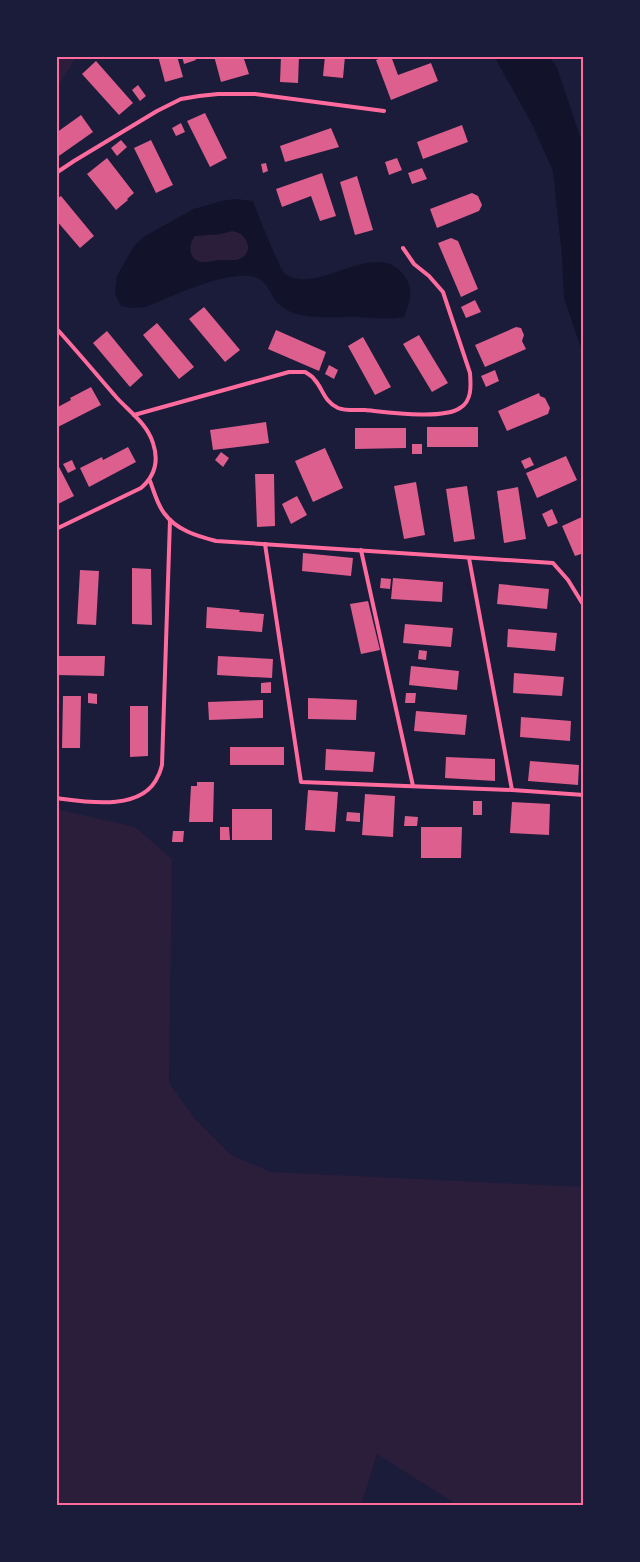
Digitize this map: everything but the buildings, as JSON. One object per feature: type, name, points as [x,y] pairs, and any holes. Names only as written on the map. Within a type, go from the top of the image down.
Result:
[{"type":"lane","points":[[56,173],[181,99],[218,94],[255,94],[384,111]]},
{"type":"lane","points":[[134,415],[289,372],[305,372],[314,379],[324,396],[339,408],[425,414],[456,411],[469,398],[471,387],[470,373],[443,292],[429,276],[414,264],[403,248]]},
{"type":"lane","points":[[56,328],[145,427],[153,442],[156,457],[155,468],[150,481],[141,488],[56,530]]},
{"type":"lane","points":[[150,481],[163,512],[170,520],[190,533],[216,541],[553,563],[568,580],[584,606]]},
{"type":"lane","points":[[56,798],[96,803],[119,801],[141,794],[158,777],[162,765],[170,520]]},
{"type":"lane","points":[[265,544],[301,782],[512,790],[584,795]]},
{"type":"lane","points":[[361,550],[412,786]]},
{"type":"lane","points":[[469,558],[512,790]]},
{"type":"shaded area","points":[[56,56],[77,56],[56,89]]},
{"type":"shaded area","points":[[494,56],[549,56],[557,68],[584,148],[584,357],[564,298],[562,256],[553,171],[532,124]]},
{"type":"shaded area","points":[[235,199],[253,201],[282,270],[285,274],[298,279],[313,278],[362,264],[377,262],[391,265],[403,274],[409,285],[410,295],[404,317],[387,319],[317,317],[296,314],[280,305],[260,279],[243,276],[229,277],[200,285],[145,307],[121,306],[115,294],[117,276],[134,246],[145,236],[194,209]],"holes":[[[232,231],[239,233],[246,240],[248,249],[244,257],[238,260],[209,262],[202,262],[193,258],[191,245],[195,236]]]},
{"type":"shaded area","points":[[232,231],[241,234],[247,242],[248,249],[244,257],[238,260],[206,262],[193,258],[190,248],[195,236]]},
{"type":"shaded area","points":[[56,809],[135,827],[172,859],[169,1083],[195,1119],[231,1155],[271,1172],[584,1187],[584,1506],[459,1506],[377,1454],[361,1506],[56,1506]]}]
